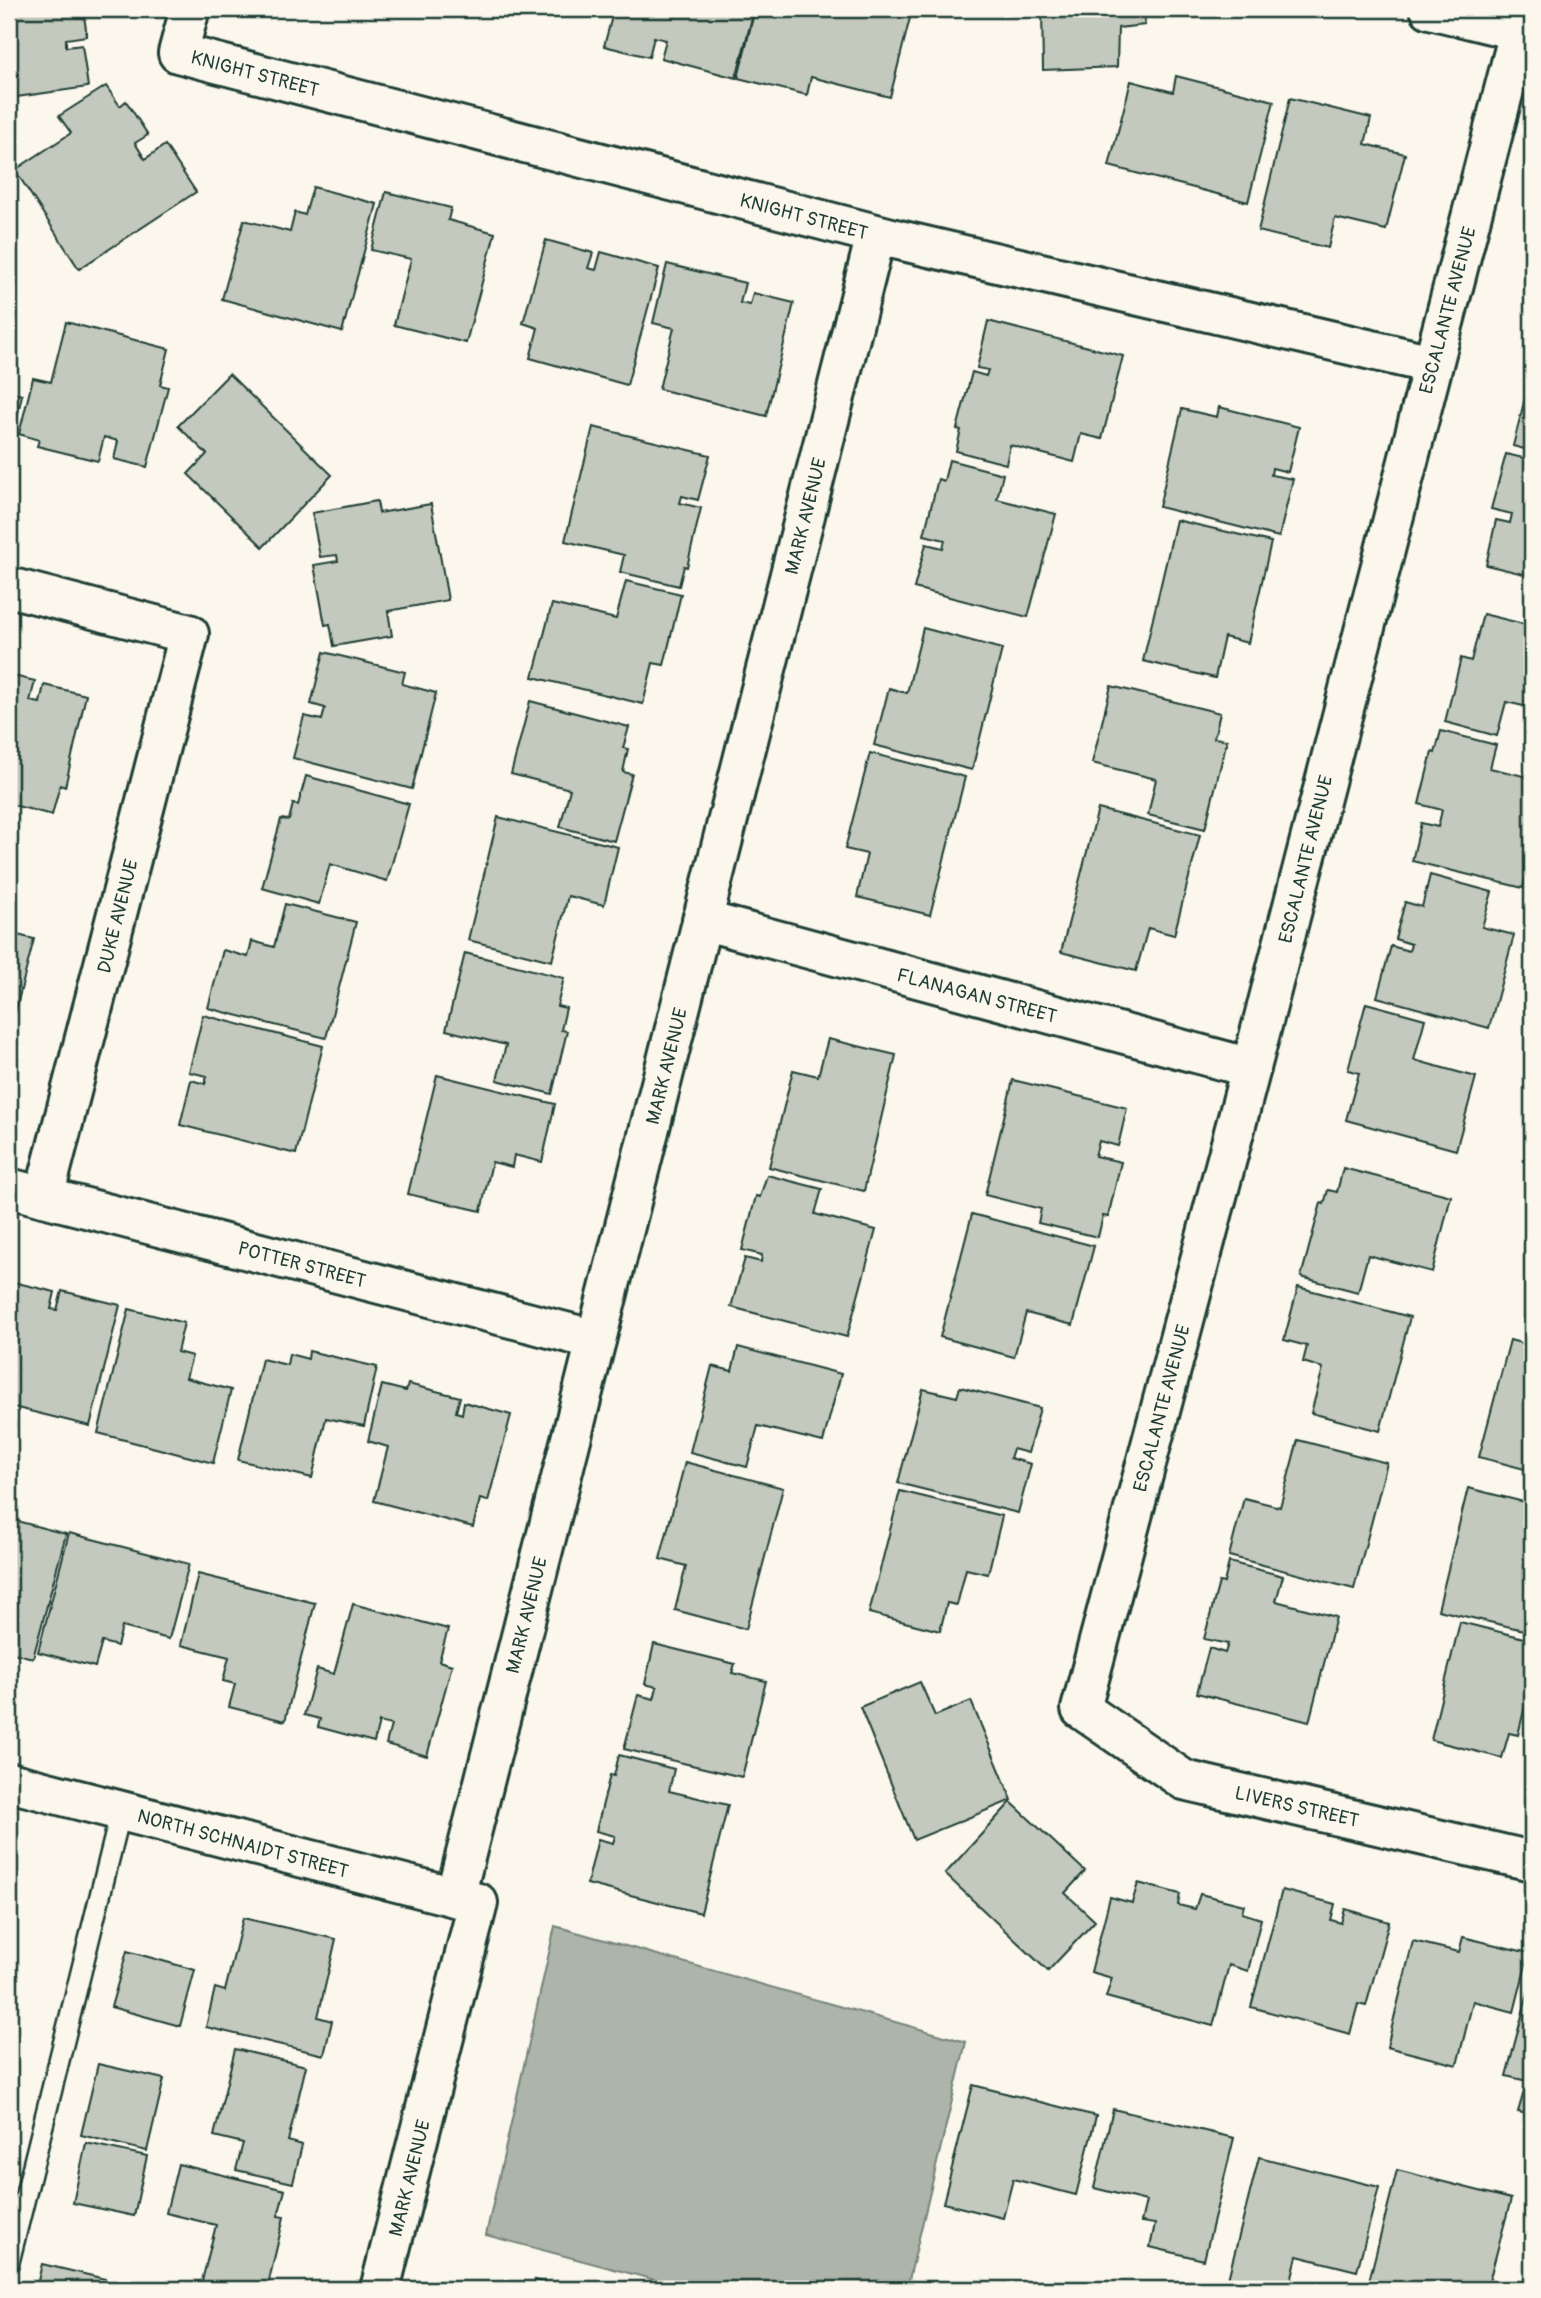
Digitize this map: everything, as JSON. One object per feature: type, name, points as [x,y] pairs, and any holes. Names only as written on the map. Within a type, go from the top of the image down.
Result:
[{"type":"street","name":"KNIGHT STREET","points":[[190,9],[178,53],[876,235],[1433,364]]},
{"type":"street","points":[[1430,9],[1526,24]]},
{"type":"street","name":"ESCALANTE AVENUE","points":[[1081,1709],[1251,1068],[1433,364],[1526,24]]},
{"type":"street","name":"MARK AVENUE","points":[[380,2289],[466,1900],[596,1340],[876,235]]},
{"type":"street","name":"DUKE AVENUE","points":[[9,587],[189,634],[27,1193]]},
{"type":"street","name":"FLANAGAN STREET","points":[[702,920],[1251,1068]]},
{"type":"street","name":"POTTER STREET","points":[[27,1193],[596,1340]]},
{"type":"street","name":"LIVERS STREET","points":[[1081,1709],[1184,1780],[1532,1861]]},
{"type":"street","name":"NORTH SCHNAIDT STREET","points":[[9,1782],[466,1900]]},
{"type":"lane","points":[[9,2262],[121,1811]]},
{"type":"shaded area","points":[[555,1926],[966,2042],[907,2288],[689,2289],[486,2235]]},
{"type":"building","points":[[9,9],[83,9],[87,36],[66,39],[66,47],[82,45],[88,87],[9,98]]},
{"type":"building","points":[[496,9],[529,9],[527,17]]},
{"type":"building","points":[[614,9],[734,9],[753,14],[736,78],[661,58],[666,40],[654,37],[649,57],[604,46]]},
{"type":"building","points":[[755,9],[912,10],[890,97],[811,77],[807,95],[738,78]]},
{"type":"building","points":[[1042,9],[1144,9],[1145,25],[1118,28],[1117,67],[1043,70]]},
{"type":"building","points":[[1176,76],[1274,101],[1248,202],[1109,166],[1131,81],[1173,92]]},
{"type":"building","points":[[106,86],[120,106],[126,101],[148,135],[135,143],[145,159],[165,145],[196,192],[79,269],[15,170],[71,133],[59,116]]},
{"type":"building","points":[[1290,98],[1371,118],[1365,144],[1405,154],[1386,230],[1335,218],[1328,248],[1258,231]]},
{"type":"building","points":[[313,187],[377,204],[342,332],[222,299],[244,220],[290,232],[295,212],[305,215]]},
{"type":"building","points":[[386,192],[451,208],[448,220],[495,233],[466,343],[394,325],[411,259],[371,250]]},
{"type":"building","points":[[546,240],[593,253],[588,268],[596,270],[601,252],[659,268],[627,385],[530,358],[538,328],[523,323]]},
{"type":"building","points":[[667,264],[745,283],[740,303],[750,305],[753,293],[794,303],[766,416],[659,389],[674,328],[653,323]]},
{"type":"building","points":[[988,321],[1123,356],[1102,439],[1081,434],[1074,462],[1010,445],[1006,464],[956,451],[961,430],[957,429],[972,372],[986,376],[988,370],[977,368]]},
{"type":"building","points":[[66,322],[169,349],[160,385],[168,387],[147,467],[114,459],[118,441],[104,437],[98,461],[37,446],[39,440],[19,434],[33,378],[51,382]]},
{"type":"building","points":[[229,374],[332,475],[263,547],[188,474],[207,454],[178,426]]},
{"type":"building","points":[[1532,374],[1532,451],[1513,446]]},
{"type":"building","points":[[9,392],[22,395],[9,454]]},
{"type":"building","points":[[1219,407],[1299,427],[1288,472],[1272,468],[1271,475],[1293,479],[1279,537],[1159,507],[1182,409],[1217,417]]},
{"type":"building","points":[[593,427],[710,455],[698,500],[682,496],[680,503],[701,508],[687,567],[684,566],[679,586],[620,572],[624,555],[565,541]]},
{"type":"building","points":[[1506,454],[1532,460],[1532,576],[1486,565],[1496,520],[1510,523],[1512,514],[1491,509]]},
{"type":"building","points":[[949,460],[1003,474],[997,499],[1056,514],[1028,617],[914,588],[926,544],[943,548],[945,540],[924,535],[938,479],[944,481]]},
{"type":"building","points":[[377,501],[379,513],[431,504],[448,600],[388,611],[392,636],[334,646],[330,624],[325,625],[314,565],[338,561],[337,555],[320,557],[312,513]]},
{"type":"building","points":[[1176,520],[1271,542],[1248,643],[1224,637],[1215,678],[1143,661]]},
{"type":"building","points":[[626,581],[681,594],[664,665],[653,663],[643,704],[533,677],[552,604],[616,619]]},
{"type":"building","points":[[1483,614],[1532,626],[1532,708],[1506,702],[1497,736],[1445,722],[1461,658],[1471,661]]},
{"type":"building","points":[[923,628],[1002,649],[972,770],[874,745],[889,688],[907,693]]},
{"type":"building","points":[[324,652],[405,672],[402,684],[436,693],[412,789],[293,758],[304,716],[322,720],[325,708],[311,704]]},
{"type":"building","points":[[9,675],[35,681],[30,701],[40,703],[44,685],[86,695],[65,787],[60,785],[52,815],[9,804]]},
{"type":"building","points":[[1111,686],[1220,713],[1214,738],[1227,740],[1205,829],[1148,815],[1156,779],[1092,763]]},
{"type":"building","points":[[530,701],[629,727],[623,748],[628,749],[623,772],[632,774],[614,841],[560,827],[570,789],[511,774]]},
{"type":"building","points":[[1441,731],[1496,745],[1490,768],[1532,778],[1532,849],[1523,888],[1412,861],[1421,823],[1438,827],[1442,810],[1419,804],[1432,752],[1435,753]]},
{"type":"building","points":[[870,753],[965,777],[930,915],[857,897],[867,854],[845,849]]},
{"type":"building","points":[[306,776],[409,804],[387,881],[330,864],[319,904],[262,888],[281,819],[289,820],[293,804],[298,805]]},
{"type":"building","points":[[1098,809],[1200,835],[1174,935],[1148,928],[1136,971],[1061,952]]},
{"type":"building","points":[[498,817],[618,847],[604,905],[568,896],[552,961],[468,940]]},
{"type":"building","points":[[1430,875],[1492,892],[1482,927],[1514,935],[1489,1028],[1377,997],[1391,946],[1409,951],[1411,944],[1395,939],[1405,902],[1422,907]]},
{"type":"building","points":[[285,904],[356,922],[326,1038],[208,1008],[223,950],[248,957],[252,941],[274,947]]},
{"type":"building","points":[[9,933],[34,939],[15,1013],[9,1011]]},
{"type":"building","points":[[465,953],[564,978],[557,1006],[566,1008],[561,1030],[567,1031],[552,1094],[497,1080],[506,1045],[446,1030]]},
{"type":"building","points":[[1366,1003],[1425,1019],[1414,1060],[1476,1077],[1456,1150],[1346,1120],[1359,1073],[1348,1070]]},
{"type":"building","points":[[203,1015],[323,1046],[296,1154],[180,1125],[191,1080],[205,1084],[207,1076],[189,1072]]},
{"type":"building","points":[[828,1039],[896,1055],[864,1191],[769,1167],[793,1070],[818,1076]]},
{"type":"building","points":[[437,1075],[555,1104],[542,1162],[514,1155],[512,1167],[492,1162],[481,1211],[408,1194]]},
{"type":"building","points":[[1013,1080],[1127,1108],[1118,1146],[1099,1141],[1095,1156],[1121,1162],[1108,1217],[1103,1216],[1098,1237],[1038,1223],[1041,1209],[985,1195]]},
{"type":"building","points":[[1343,1168],[1451,1196],[1432,1272],[1368,1255],[1358,1292],[1301,1277],[1321,1203],[1324,1204],[1328,1190],[1337,1192]]},
{"type":"building","points":[[767,1175],[822,1189],[815,1214],[876,1230],[847,1337],[731,1307],[745,1258],[761,1262],[762,1255],[742,1250],[756,1196],[760,1197]]},
{"type":"building","points":[[972,1214],[1094,1246],[1073,1325],[1026,1313],[1014,1357],[940,1337]]},
{"type":"building","points":[[13,1282],[55,1292],[51,1309],[57,1310],[62,1291],[120,1305],[90,1426],[9,1406],[9,1298]]},
{"type":"building","points":[[1298,1287],[1410,1317],[1380,1431],[1311,1413],[1323,1368],[1303,1362],[1307,1346],[1284,1340]]},
{"type":"building","points":[[129,1309],[184,1323],[177,1352],[192,1356],[186,1378],[231,1390],[213,1463],[98,1433]]},
{"type":"building","points":[[1510,1340],[1532,1346],[1532,1471],[1479,1457]]},
{"type":"building","points":[[738,1347],[841,1374],[823,1442],[758,1426],[747,1467],[690,1452],[712,1366],[732,1371]]},
{"type":"building","points":[[309,1351],[377,1367],[364,1426],[326,1418],[312,1478],[238,1460],[262,1359],[287,1365],[289,1354],[308,1359]]},
{"type":"building","points":[[408,1384],[460,1397],[456,1412],[462,1414],[464,1402],[511,1415],[488,1501],[480,1499],[473,1527],[374,1501],[388,1447],[368,1441],[382,1385],[406,1391]]},
{"type":"building","points":[[960,1387],[1040,1408],[1028,1453],[1013,1449],[1010,1458],[1031,1464],[1018,1513],[898,1483],[923,1389],[957,1397]]},
{"type":"building","points":[[1298,1440],[1387,1463],[1354,1589],[1229,1556],[1244,1498],[1280,1507]]},
{"type":"building","points":[[685,1462],[783,1488],[746,1629],[675,1610],[686,1566],[660,1559]]},
{"type":"building","points":[[1468,1488],[1532,1504],[1532,1632],[1438,1610]]},
{"type":"building","points":[[900,1491],[1002,1516],[988,1574],[966,1569],[957,1605],[947,1603],[940,1631],[869,1613]]},
{"type":"building","points":[[9,1519],[66,1534],[33,1658],[9,1652]]},
{"type":"building","points":[[69,1533],[189,1564],[169,1639],[122,1627],[117,1646],[102,1642],[95,1667],[38,1652]]},
{"type":"building","points":[[1229,1562],[1283,1576],[1276,1601],[1336,1617],[1309,1722],[1197,1693],[1209,1648],[1225,1653],[1228,1644],[1204,1639],[1219,1582],[1224,1583]]},
{"type":"building","points":[[198,1574],[315,1603],[285,1721],[229,1707],[235,1684],[223,1681],[229,1657],[181,1645]]},
{"type":"building","points":[[353,1604],[448,1629],[439,1661],[452,1665],[427,1756],[386,1744],[391,1725],[379,1722],[374,1742],[318,1727],[320,1719],[304,1715],[317,1669],[334,1674]]},
{"type":"building","points":[[1460,1622],[1532,1640],[1532,1699],[1527,1698],[1518,1735],[1509,1733],[1502,1758],[1431,1740]]},
{"type":"building","points":[[654,1644],[735,1664],[732,1673],[766,1681],[742,1777],[624,1749],[638,1695],[654,1699],[657,1687],[645,1684]]},
{"type":"building","points":[[920,1682],[935,1716],[971,1701],[1012,1800],[914,1840],[860,1707]]},
{"type":"building","points":[[619,1755],[674,1769],[669,1791],[728,1805],[701,1913],[587,1884],[598,1839],[613,1843],[615,1836],[596,1831],[610,1775],[614,1776]]},
{"type":"building","points":[[1011,1802],[1085,1871],[1065,1893],[1095,1921],[1048,1971],[945,1874]]},
{"type":"building","points":[[1138,1883],[1180,1894],[1178,1905],[1195,1909],[1200,1894],[1244,1905],[1242,1913],[1261,1919],[1248,1971],[1229,1965],[1213,2026],[1106,1997],[1112,1978],[1091,1972],[1110,1897],[1132,1903]]},
{"type":"building","points":[[1282,1890],[1335,1904],[1331,1920],[1341,1923],[1345,1909],[1389,1922],[1366,2006],[1358,2004],[1350,2034],[1251,2007]]},
{"type":"building","points":[[243,1918],[336,1939],[318,2017],[332,2021],[324,2055],[206,2027],[215,1988],[225,1991]]},
{"type":"building","points":[[1463,1937],[1529,1953],[1514,2012],[1473,2001],[1457,2065],[1387,2047],[1413,1941],[1459,1952]]},
{"type":"building","points":[[127,1951],[195,1970],[180,2026],[111,2007]]},
{"type":"building","points":[[1532,1978],[1532,2115],[1518,2112],[1527,2081],[1506,2076]]},
{"type":"building","points":[[235,2049],[306,2066],[288,2141],[302,2145],[293,2183],[236,2170],[243,2143],[214,2136]]},
{"type":"building","points":[[98,2064],[164,2079],[147,2151],[81,2135]]},
{"type":"building","points":[[973,2085],[1096,2116],[1076,2195],[1013,2179],[1003,2218],[943,2203]]},
{"type":"building","points":[[1113,2109],[1234,2138],[1204,2260],[1150,2247],[1155,2224],[1141,2222],[1146,2201],[1094,2188]]},
{"type":"building","points":[[86,2143],[147,2156],[134,2216],[73,2203]]},
{"type":"building","points":[[1259,2157],[1379,2187],[1357,2271],[1297,2256],[1289,2289],[1267,2289],[1228,2279]]},
{"type":"building","points":[[178,2164],[285,2190],[278,2216],[284,2217],[267,2289],[200,2289],[216,2225],[166,2213]]},
{"type":"building","points":[[1397,2170],[1511,2199],[1487,2289],[1367,2289]]},
{"type":"building","points":[[42,2264],[105,2279],[102,2289],[36,2289]]},
{"type":"building","points":[[535,2280],[570,2289],[532,2289]]}]
